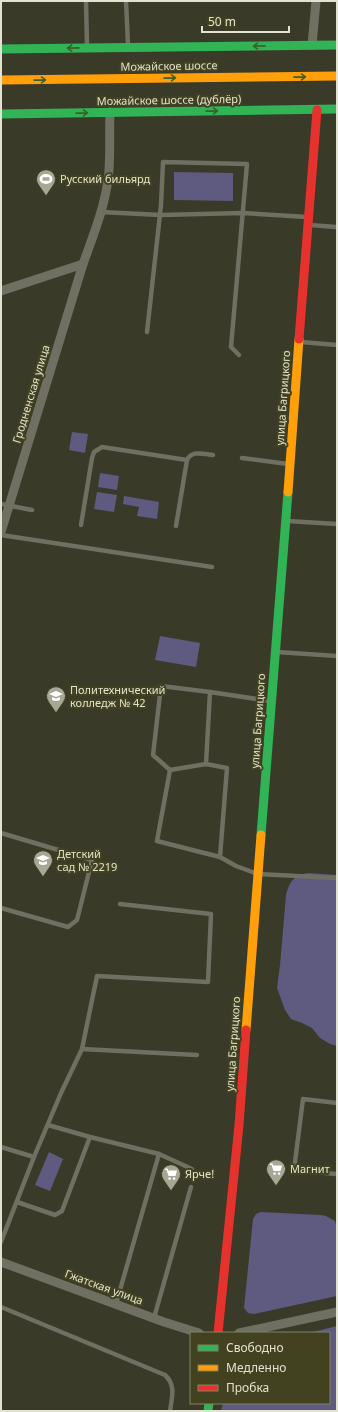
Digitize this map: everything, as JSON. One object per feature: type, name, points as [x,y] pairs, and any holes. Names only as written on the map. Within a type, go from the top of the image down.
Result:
[{"type":"street","points":[[312,45],[316,1]]},
{"type":"street","name":"Можайское шоссе","points":[[1,48],[337,45]]},
{"type":"street","name":"Можайское шоссе","points":[[1,80],[337,76]]},
{"type":"street","name":"улица Багрицкого","points":[[218,1332],[238,1125],[317,110]]},
{"type":"street","name":"Можайское шоссе (дублёр)","points":[[1,114],[337,110]]},
{"type":"street","name":"Гродненская улица","points":[[1,532],[5,505],[101,212],[108,178],[110,112]]},
{"type":"street","points":[[1,291],[83,264]]},
{"type":"street","name":"Гжатская улица","points":[[1,1262],[196,1332]]},
{"type":"street","points":[[244,1332],[337,1312]]},
{"type":"lane","points":[[86,1],[87,48]]},
{"type":"lane","points":[[126,1],[128,47]]},
{"type":"lane","points":[[147,332],[160,216],[163,162],[247,164],[232,347],[239,355]]},
{"type":"lane","points":[[101,212],[160,216],[243,213],[308,221],[336,227]]},
{"type":"lane","points":[[299,342],[337,345]]},
{"type":"lane","points":[[81,525],[92,458],[97,449],[102,447],[187,460]]},
{"type":"lane","points":[[176,526],[187,460],[189,456],[194,453],[213,455]]},
{"type":"lane","points":[[242,458],[290,464]]},
{"type":"lane","points":[[5,505],[32,510]]},
{"type":"lane","points":[[285,521],[337,524]]},
{"type":"lane","points":[[1,535],[212,567]]},
{"type":"lane","points":[[275,652],[337,656]]},
{"type":"lane","points":[[170,770],[153,755],[161,686],[271,701]]},
{"type":"lane","points":[[206,764],[210,692]]},
{"type":"lane","points":[[170,770],[206,764],[227,768],[220,856]]},
{"type":"lane","points":[[170,770],[157,841],[220,856],[236,866],[258,874],[337,878]]},
{"type":"lane","points":[[1,833],[92,860],[77,920],[68,927],[1,908]]},
{"type":"lane","points":[[1,1242],[2,1235],[17,1202],[34,1157],[82,1049],[97,976],[208,982],[211,914],[120,904]]},
{"type":"lane","points":[[82,1049],[197,1055]]},
{"type":"lane","points":[[337,1103],[303,1099],[294,1170],[337,1174],[337,1181]]},
{"type":"lane","points":[[48,1125],[159,1154],[192,1169]]},
{"type":"lane","points":[[17,1202],[55,1215],[62,1211],[90,1137]]},
{"type":"lane","points":[[1,1147],[34,1157]]},
{"type":"lane","points":[[116,1304],[159,1154]]},
{"type":"lane","points":[[154,1318],[191,1187]]},
{"type":"lane","points":[[1,1307],[165,1375],[170,1380],[173,1387],[170,1411]]},
{"type":"shaded area","points":[[174,172],[233,173],[233,201],[174,200]]},
{"type":"shaded area","points":[[72,432],[88,434],[85,453],[69,450]]},
{"type":"shaded area","points":[[100,473],[119,476],[117,490],[98,487]]},
{"type":"shaded area","points":[[97,492],[117,495],[114,512],[94,509]]},
{"type":"shaded area","points":[[124,496],[159,502],[157,519],[137,516],[139,507],[123,504]]},
{"type":"shaded area","points":[[160,636],[200,643],[196,667],[155,660]]},
{"type":"shaded area","points":[[308,873],[337,875],[337,1046],[320,1038],[312,1028],[291,1019],[285,1010],[277,988],[286,895],[293,880]]},
{"type":"shaded area","points":[[49,1152],[63,1159],[50,1191],[35,1185]]},
{"type":"shaded area","points":[[261,1212],[321,1215],[335,1221],[337,1229],[337,1296],[254,1314],[248,1313],[244,1308],[253,1219],[256,1214]]},
{"type":"shaded area","points":[[337,1326],[337,1411],[221,1411],[223,1404],[330,1404],[330,1332],[313,1332]]},
{"type":"traffic: fast","points":[[1,49],[337,45]]},
{"type":"traffic: fast","points":[[1,114],[337,109]]},
{"type":"traffic: fast","points":[[261,835],[288,492]]},
{"type":"traffic: fast","points":[[208,1411],[209,1404]]},
{"type":"traffic: slow","points":[[1,80],[337,76]]},
{"type":"traffic: slow","points":[[288,492],[299,339]]},
{"type":"traffic: slow","points":[[246,1030],[261,835]]},
{"type":"traffic: jam","points":[[299,339],[317,110]]},
{"type":"traffic: jam","points":[[218,1332],[239,1125],[246,1030]]},
{"type":"place","name":"Русский бильярд","points":[[46,196]]},
{"type":"place","name":"Политехнический колледж № 42","points":[[56,713]]},
{"type":"place","name":"Детский сад № 2219","points":[[43,877]]},
{"type":"place","name":"Магнит","points":[[276,1186]]},
{"type":"place","name":"Ярче!","points":[[171,1191]]}]
